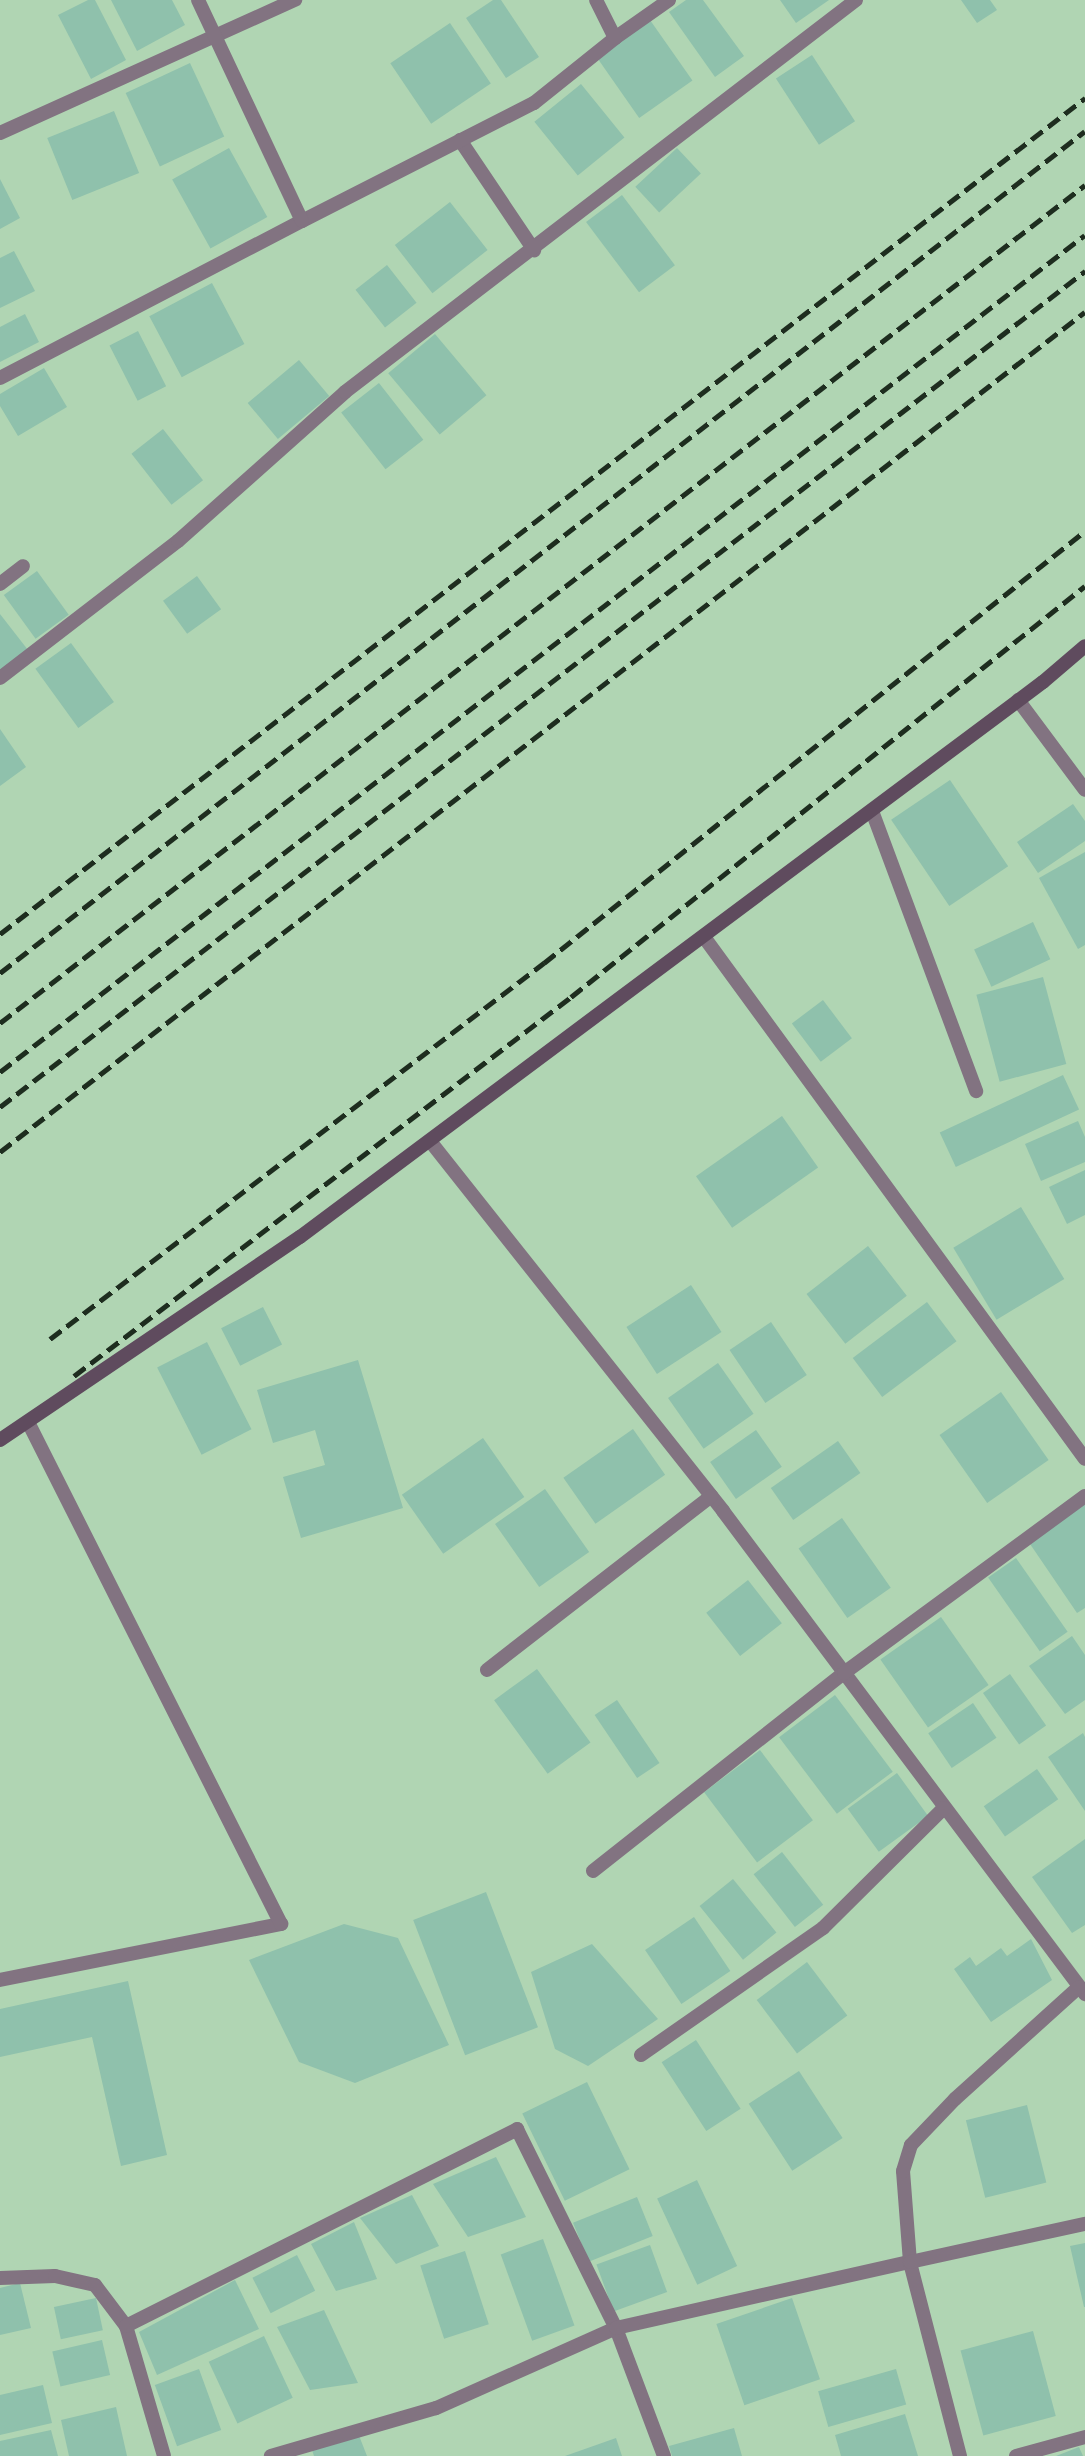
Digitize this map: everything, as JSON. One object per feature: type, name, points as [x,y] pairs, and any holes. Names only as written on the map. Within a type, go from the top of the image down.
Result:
[{"type":"street","points":[[198,0],[217,35],[302,221]]},
{"type":"street","points":[[0,133],[295,0]]},
{"type":"street","points":[[596,0],[615,38]]},
{"type":"street","points":[[0,378],[534,103],[615,38],[669,0]]},
{"type":"street","points":[[0,678],[178,541],[345,392],[534,250],[856,0]]},
{"type":"street","points":[[460,141],[534,250]]},
{"type":"street","points":[[0,584],[23,566]]},
{"type":"street","points":[[0,1440],[29,1424],[430,1141],[1018,701],[1085,646]]},
{"type":"street","points":[[1018,701],[1085,790]]},
{"type":"street","points":[[872,811],[976,1091]]},
{"type":"street","points":[[704,937],[1085,1459]]},
{"type":"street","points":[[430,1141],[711,1496],[1082,1991],[954,2099],[911,2146],[903,2171],[910,2262],[960,2456]]},
{"type":"street","points":[[0,1980],[281,1924],[29,1424]]},
{"type":"street","points":[[487,1670],[711,1496]]},
{"type":"street","points":[[593,1871],[844,1673],[1085,1496]]},
{"type":"street","points":[[641,2055],[823,1928],[944,1808]]},
{"type":"street","points":[[126,2326],[517,2129],[616,2328],[664,2456]]},
{"type":"street","points":[[271,2456],[436,2408],[616,2328],[1085,2224]]},
{"type":"street","points":[[0,2278],[55,2276],[95,2285],[126,2326],[164,2456]]},
{"type":"street","points":[[1016,2456],[1085,2437]]},
{"type":"building","points":[[88,0],[95,0],[126,60],[91,79],[58,15]]},
{"type":"building","points":[[111,0],[172,0],[185,25],[137,51]]},
{"type":"building","points":[[493,0],[501,0],[539,57],[506,78],[466,18]]},
{"type":"building","points":[[686,0],[703,0],[744,56],[715,77],[669,12]]},
{"type":"building","points":[[780,0],[829,0],[796,23]]},
{"type":"building","points":[[961,0],[990,0],[997,10],[977,23]]},
{"type":"building","points":[[650,20],[692,81],[639,118],[597,57]]},
{"type":"building","points":[[450,23],[491,84],[431,124],[390,63]]},
{"type":"building","points":[[812,55],[855,121],[819,145],[776,78]]},
{"type":"building","points":[[190,63],[224,136],[160,166],[126,93]]},
{"type":"building","points":[[581,84],[624,138],[578,175],[534,122]]},
{"type":"building","points":[[114,111],[139,173],[72,200],[47,138]]},
{"type":"building","points":[[229,148],[267,217],[210,249],[172,180]]},
{"type":"building","points":[[677,148],[701,174],[659,212],[635,187]]},
{"type":"building","points":[[0,179],[20,218],[0,229]]},
{"type":"building","points":[[622,195],[675,265],[639,292],[586,222]]},
{"type":"building","points":[[450,202],[488,250],[432,293],[395,245]]},
{"type":"building","points":[[14,251],[35,291],[0,308],[0,258]]},
{"type":"building","points":[[387,265],[417,303],[385,327],[355,290]]},
{"type":"building","points":[[212,283],[244,344],[182,377],[149,316]]},
{"type":"building","points":[[25,314],[39,342],[0,362],[0,327]]},
{"type":"building","points":[[138,331],[166,386],[138,401],[109,346]]},
{"type":"building","points":[[435,334],[486,395],[440,434],[388,373]]},
{"type":"building","points":[[299,360],[329,396],[278,439],[248,403]]},
{"type":"building","points":[[44,368],[67,407],[18,436],[0,406],[0,394]]},
{"type":"building","points":[[379,383],[423,440],[386,469],[341,413]]},
{"type":"building","points":[[163,429],[203,480],[171,505],[131,454]]},
{"type":"building","points":[[37,571],[69,615],[36,639],[4,595]]},
{"type":"building","points":[[197,576],[221,609],[187,634],[163,601]]},
{"type":"building","points":[[0,614],[28,650],[0,672]]},
{"type":"building","points":[[71,643],[114,702],[78,728],[35,669]]},
{"type":"building","points":[[0,729],[26,767],[0,786]]},
{"type":"building","points":[[950,780],[1008,866],[949,906],[891,820]]},
{"type":"building","points":[[1073,804],[1085,821],[1085,841],[1038,873],[1017,842]]},
{"type":"building","points":[[1085,852],[1085,945],[1078,949],[1039,878]]},
{"type":"building","points":[[1033,922],[1050,959],[991,987],[974,949]]},
{"type":"building","points":[[1043,977],[1066,1064],[1000,1082],[976,995]]},
{"type":"building","points":[[823,1000],[852,1038],[821,1062],[792,1023]]},
{"type":"building","points":[[1063,1075],[1079,1109],[956,1167],[940,1132]]},
{"type":"building","points":[[782,1116],[818,1168],[732,1228],[696,1176]]},
{"type":"building","points":[[1078,1121],[1085,1137],[1085,1162],[1041,1181],[1025,1144]]},
{"type":"building","points":[[1085,1170],[1085,1215],[1067,1224],[1049,1187]]},
{"type":"building","points":[[1021,1207],[1064,1279],[997,1320],[953,1248]]},
{"type":"building","points":[[868,1246],[907,1296],[845,1344],[807,1294]]},
{"type":"building","points":[[691,1285],[721,1332],[657,1374],[626,1327]]},
{"type":"building","points":[[927,1302],[956,1341],[882,1397],[853,1358]]},
{"type":"building","points":[[263,1307],[282,1344],[240,1366],[221,1328]]},
{"type":"building","points":[[771,1322],[807,1375],[765,1403],[730,1350]]},
{"type":"building","points":[[207,1342],[251,1429],[202,1455],[157,1367]]},
{"type":"building","points":[[358,1360],[403,1508],[301,1538],[283,1477],[325,1465],[315,1430],[273,1443],[257,1390]]},
{"type":"building","points":[[718,1363],[754,1414],[704,1449],[668,1398]]},
{"type":"building","points":[[1001,1392],[1049,1460],[987,1503],[940,1435]]},
{"type":"building","points":[[633,1429],[665,1475],[595,1524],[563,1478]]},
{"type":"building","points":[[756,1430],[782,1467],[736,1499],[710,1462]]},
{"type":"building","points":[[483,1438],[524,1497],[443,1554],[402,1495]]},
{"type":"building","points":[[838,1441],[860,1473],[793,1520],[771,1488]]},
{"type":"building","points":[[545,1489],[589,1552],[539,1587],[495,1524]]},
{"type":"building","points":[[1085,1500],[1085,1608],[1077,1613],[1028,1541]]},
{"type":"building","points":[[842,1518],[891,1588],[847,1618],[799,1548]]},
{"type":"building","points":[[1016,1558],[1068,1632],[1040,1651],[988,1578]]},
{"type":"building","points":[[748,1580],[782,1623],[740,1656],[706,1613]]},
{"type":"building","points":[[941,1617],[989,1685],[928,1727],[880,1659]]},
{"type":"building","points":[[1072,1636],[1085,1655],[1085,1700],[1065,1714],[1029,1666]]},
{"type":"building","points":[[537,1669],[590,1743],[548,1774],[494,1700]]},
{"type":"building","points":[[1010,1674],[1046,1726],[1019,1745],[983,1693]]},
{"type":"building","points":[[835,1695],[893,1772],[837,1814],[779,1737]]},
{"type":"building","points":[[617,1700],[659,1763],[637,1778],[595,1715]]},
{"type":"building","points":[[973,1703],[996,1738],[952,1768],[928,1733]]},
{"type":"building","points":[[1083,1733],[1085,1737],[1085,1811],[1048,1757]]},
{"type":"building","points":[[760,1750],[813,1820],[757,1862],[704,1792]]},
{"type":"building","points":[[1037,1769],[1058,1799],[1005,1837],[984,1806]]},
{"type":"building","points":[[897,1773],[928,1816],[879,1852],[848,1809]]},
{"type":"building","points":[[1085,1839],[1085,1925],[1072,1933],[1032,1877]]},
{"type":"building","points":[[782,1852],[823,1905],[795,1927],[754,1874]]},
{"type":"building","points":[[733,1879],[776,1933],[743,1960],[700,1906]]},
{"type":"building","points":[[486,1892],[538,2027],[465,2055],[413,1920]]},
{"type":"building","points":[[694,1917],[730,1971],[681,2004],[645,1950]]},
{"type":"building","points":[[344,1924],[398,1938],[449,2045],[355,2083],[299,2062],[249,1960]]},
{"type":"building","points":[[1031,1939],[1052,1980],[991,2022],[954,1969],[970,1957],[976,1966],[1001,1948],[1007,1956]]},
{"type":"building","points":[[592,1944],[658,2019],[588,2066],[555,2049],[531,1972]]},
{"type":"building","points":[[807,1962],[847,2016],[797,2053],[757,2000]]},
{"type":"building","points":[[128,1981],[167,2155],[121,2166],[92,2037],[0,2057],[0,2009]]},
{"type":"building","points":[[696,2040],[741,2109],[706,2131],[662,2062]]},
{"type":"building","points":[[799,2071],[843,2138],[792,2171],[749,2104]]},
{"type":"building","points":[[587,2082],[630,2169],[565,2201],[522,2114]]},
{"type":"building","points":[[1027,2105],[1046,2183],[985,2198],[966,2120]]},
{"type":"building","points":[[496,2157],[526,2217],[468,2237],[433,2184]]},
{"type":"building","points":[[697,2180],[737,2266],[697,2285],[657,2199]]},
{"type":"building","points":[[412,2195],[439,2246],[396,2264],[360,2218]]},
{"type":"building","points":[[637,2197],[653,2236],[589,2262],[573,2223]]},
{"type":"building","points":[[354,2222],[377,2279],[336,2291],[311,2244]]},
{"type":"building","points":[[543,2239],[574,2325],[532,2341],[501,2254]]},
{"type":"building","points":[[1085,2243],[1085,2307],[1084,2307],[1070,2246]]},
{"type":"building","points":[[650,2245],[667,2292],[614,2311],[596,2264]]},
{"type":"building","points":[[465,2251],[489,2324],[444,2339],[420,2266]]},
{"type":"building","points":[[297,2255],[315,2291],[271,2313],[252,2278]]},
{"type":"building","points":[[235,2280],[259,2329],[157,2375],[139,2332]]},
{"type":"building","points":[[20,2283],[31,2328],[0,2335],[0,2288]]},
{"type":"building","points":[[96,2298],[103,2330],[61,2339],[54,2307]]},
{"type":"building","points":[[792,2298],[820,2379],[744,2405],[716,2324]]},
{"type":"building","points":[[324,2310],[358,2383],[310,2390],[277,2327]]},
{"type":"building","points":[[1033,2331],[1056,2416],[983,2435],[961,2350]]},
{"type":"building","points":[[264,2336],[293,2398],[237,2423],[209,2362]]},
{"type":"building","points":[[102,2340],[110,2375],[60,2387],[52,2351]]},
{"type":"building","points":[[199,2369],[221,2430],[177,2446],[155,2385]]},
{"type":"building","points":[[896,2369],[906,2405],[828,2427],[818,2391]]},
{"type":"building","points":[[43,2385],[52,2423],[0,2435],[0,2395]]},
{"type":"building","points":[[116,2407],[127,2456],[69,2456],[61,2420]]},
{"type":"building","points":[[905,2414],[918,2456],[841,2456],[835,2435]]},
{"type":"building","points":[[734,2428],[742,2456],[672,2456],[669,2446]]},
{"type":"building","points":[[51,2430],[58,2456],[0,2456],[0,2441]]},
{"type":"building","points":[[358,2433],[367,2456],[314,2456],[312,2450]]},
{"type":"building","points":[[616,2438],[622,2456],[565,2456]]},
{"type":"building","points":[[1079,2447],[1083,2456],[1056,2456]]},
{"type":"railway","points":[[0,934],[1085,98]]},
{"type":"railway","points":[[0,973],[1085,131]]},
{"type":"railway","points":[[0,1023],[1085,185]]},
{"type":"railway","points":[[0,1072],[1085,235]]},
{"type":"railway","points":[[0,1107],[1085,271]]},
{"type":"railway","points":[[0,1152],[1085,312]]},
{"type":"railway","points":[[50,1339],[544,963],[1085,531]]},
{"type":"railway","points":[[74,1376],[571,997],[1085,586]]}]
